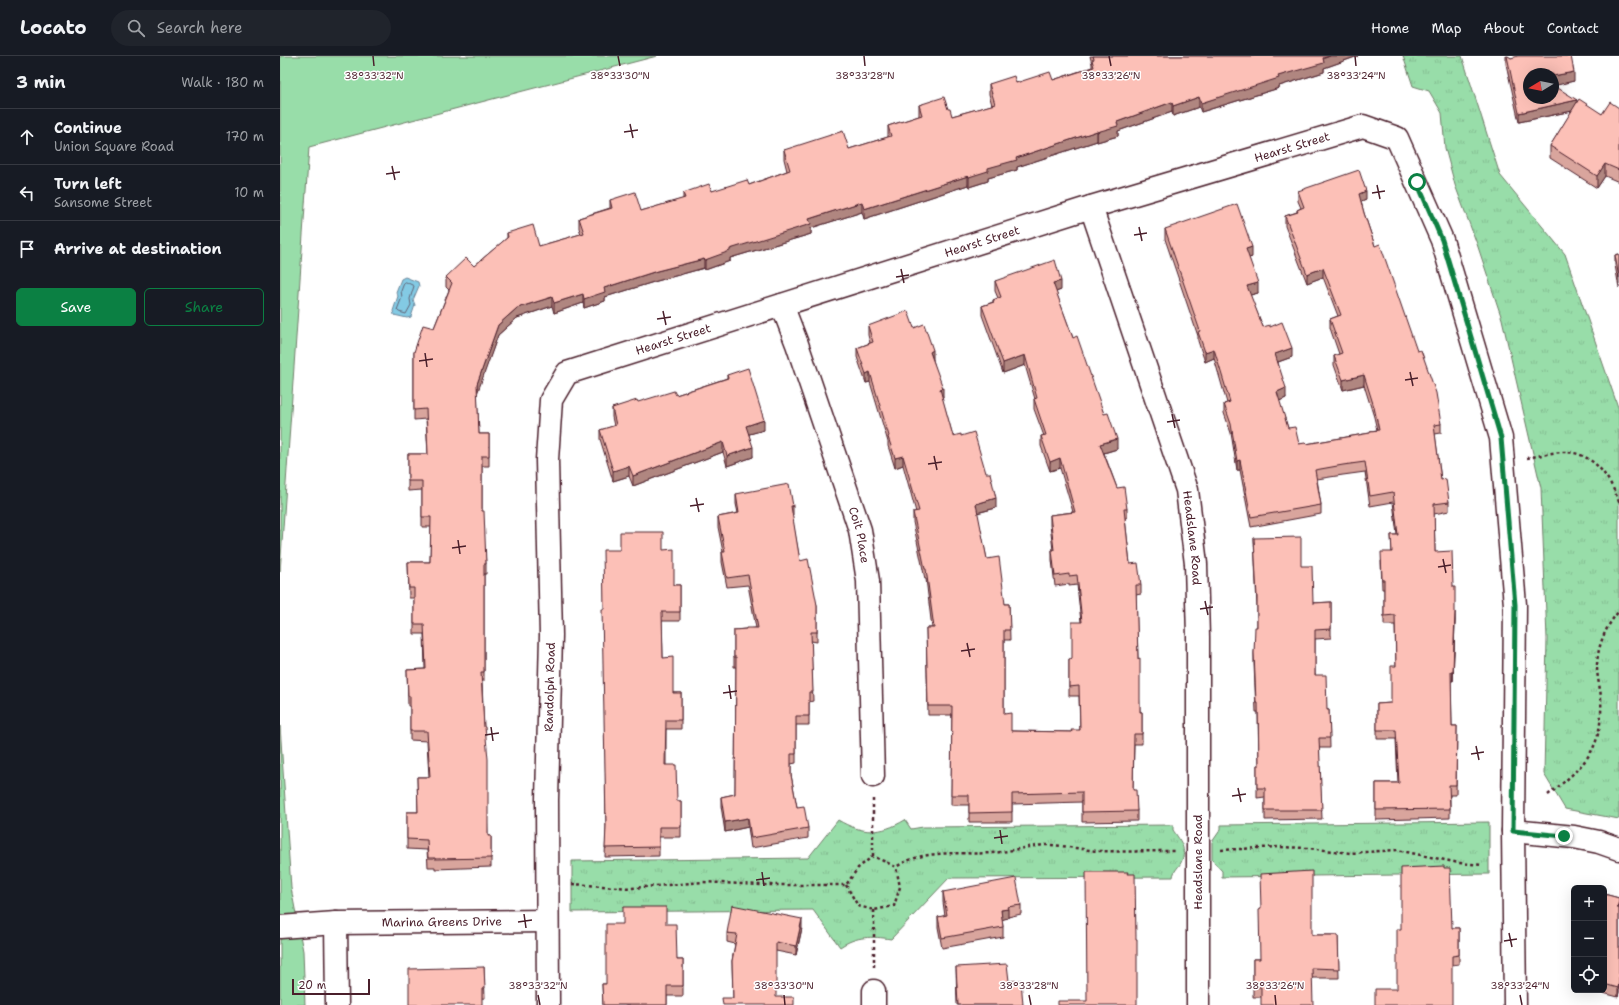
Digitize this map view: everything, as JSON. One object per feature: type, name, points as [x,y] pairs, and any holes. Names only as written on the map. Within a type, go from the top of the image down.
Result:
[{"type":"street","name":"Hearst Street","points":[[567,373],[1091,207],[1363,126],[1398,138],[1442,240],[1501,438],[1503,462]]},
{"type":"street","name":"Headslane Road","points":[[1091,207],[1187,490],[1196,556],[1198,637],[1198,1005]]},
{"type":"street","name":"Coit Place","points":[[782,305],[797,344],[860,530],[868,581],[873,776]]},
{"type":"street","name":"Randolph Road","points":[[548,1005],[547,883],[551,635],[547,460],[551,400],[567,373]]},
{"type":"street","points":[[1503,462],[1515,605],[1513,831],[1515,1005]]},
{"type":"street","points":[[1513,831],[1574,837],[1599,842],[1619,850]]},
{"type":"street","name":"Marina Greens Drive","points":[[280,927],[336,923],[547,921]]},
{"type":"street","points":[[336,923],[337,1005]]},
{"type":"path","points":[[1503,462],[1564,452],[1580,455],[1593,462],[1606,474],[1619,502]]},
{"type":"path","points":[[1548,796],[1572,776],[1592,750],[1601,715],[1601,697],[1597,667],[1599,652],[1610,621],[1619,610]]},
{"type":"path","points":[[873,776],[873,856]]},
{"type":"path","points":[[896,867],[906,860],[940,853],[992,853],[1043,845],[1060,845],[1099,851],[1180,851]]},
{"type":"path","points":[[1215,851],[1278,847],[1308,848],[1350,853],[1397,850],[1459,863],[1483,865]]},
{"type":"path","points":[[873,856],[896,867]]},
{"type":"path","points":[[846,885],[858,868],[873,856]]},
{"type":"path","points":[[846,885],[858,906],[874,910],[894,906],[900,887],[896,867]]},
{"type":"path","points":[[547,883],[631,888],[703,882],[760,885],[846,885]]},
{"type":"path","points":[[874,910],[874,998]]},
{"type":"green space","points":[[280,56],[657,56],[309,147],[280,572]]},
{"type":"green space","points":[[1403,56],[1462,56],[1500,175],[1565,254],[1619,410],[1619,819],[1565,809],[1544,774],[1547,639],[1541,488],[1502,319],[1477,244],[1455,185],[1445,148],[1442,113],[1429,91],[1413,86]]},
{"type":"green space","points":[[280,726],[291,888],[303,951],[305,1005],[280,1005]]},
{"type":"green space","points":[[838,820],[855,828],[871,831],[887,828],[905,820],[911,829],[923,827],[1173,825],[1173,830],[1180,840],[1184,852],[1181,862],[1173,877],[949,878],[891,939],[877,937],[864,938],[846,943],[840,947],[813,910],[572,912],[572,861],[808,858]]},
{"type":"green space","points":[[1489,822],[1489,874],[1222,877],[1222,871],[1212,860],[1212,842],[1221,829],[1221,825]]},
{"type":"water","points":[[405,277],[418,282],[419,286],[413,300],[415,305],[411,317],[407,318],[394,315],[393,311],[398,296],[396,292],[401,279]]},
{"type":"building","points":[[1093,56],[1330,56],[1323,58],[1324,63],[1278,76],[1279,78],[1201,103],[1199,97],[1173,106],[1172,102],[1117,122],[1118,126],[1097,131],[1016,158],[1017,160],[988,168],[988,171],[969,177],[968,176],[864,209],[862,202],[809,219],[811,224],[730,249],[730,251],[705,260],[657,271],[604,288],[605,292],[584,299],[583,294],[554,303],[552,297],[517,308],[498,325],[477,384],[479,434],[489,434],[489,456],[482,456],[482,511],[484,511],[486,564],[484,564],[484,672],[481,672],[484,727],[488,759],[488,836],[491,836],[491,858],[428,858],[427,840],[407,839],[407,812],[418,812],[417,777],[430,777],[427,731],[410,731],[410,696],[408,696],[407,670],[426,669],[424,624],[414,624],[414,588],[409,588],[408,562],[430,562],[431,517],[422,517],[422,481],[408,481],[408,454],[428,454],[426,409],[414,410],[414,352],[423,325],[434,328],[452,283],[446,277],[466,258],[474,266],[508,237],[507,233],[533,225],[539,246],[584,233],[579,218],[612,208],[610,200],[635,192],[641,211],[685,198],[683,193],[709,184],[712,191],[747,180],[749,185],[790,170],[784,150],[843,131],[849,149],[891,136],[888,126],[922,115],[919,105],[944,97],[952,116],[995,104],[989,84],[1014,76],[1016,83],[1050,72],[1053,80],[1094,67],[1092,60],[1094,59]]},
{"type":"building","points":[[1507,56],[1511,58],[1518,56],[1571,56],[1574,72],[1559,75],[1559,68],[1523,68],[1523,104],[1559,104],[1559,89],[1577,100],[1519,113]]},
{"type":"building","points":[[1579,99],[1602,114],[1610,102],[1619,108],[1619,170],[1605,164],[1597,176],[1550,146]]},
{"type":"building","points":[[1359,170],[1366,191],[1359,194],[1364,213],[1375,246],[1380,244],[1417,351],[1421,350],[1436,393],[1441,424],[1434,425],[1441,480],[1446,479],[1449,502],[1434,504],[1435,552],[1452,551],[1453,587],[1455,587],[1453,672],[1451,672],[1452,726],[1457,726],[1456,785],[1449,785],[1450,809],[1376,810],[1376,783],[1399,783],[1396,730],[1377,730],[1377,704],[1391,703],[1391,666],[1396,666],[1395,615],[1384,616],[1384,580],[1382,580],[1381,552],[1392,552],[1391,535],[1398,535],[1393,492],[1370,496],[1365,462],[1343,465],[1315,470],[1321,505],[1251,517],[1240,460],[1237,461],[1231,424],[1224,404],[1230,402],[1214,349],[1205,352],[1198,332],[1200,331],[1165,229],[1237,204],[1252,247],[1246,249],[1258,283],[1247,286],[1263,327],[1270,325],[1270,327],[1282,322],[1292,348],[1275,354],[1286,388],[1277,392],[1288,428],[1295,427],[1299,444],[1370,433],[1370,431],[1379,430],[1374,407],[1364,375],[1343,380],[1334,356],[1342,353],[1330,319],[1341,315],[1323,268],[1307,274],[1285,216],[1298,212],[1297,210],[1304,207],[1298,191]]},
{"type":"building","points":[[1619,254],[1619,278],[1615,255]]},
{"type":"building","points":[[1055,260],[1061,281],[1053,283],[1073,338],[1077,336],[1104,414],[1108,413],[1117,439],[1100,444],[1117,488],[1124,487],[1127,509],[1124,509],[1130,564],[1138,563],[1141,585],[1136,585],[1142,734],[1134,734],[1133,790],[1136,790],[1137,811],[1082,812],[1082,792],[1012,794],[1012,812],[969,813],[969,795],[951,795],[952,706],[928,706],[926,628],[934,628],[926,569],[913,512],[919,511],[903,456],[895,458],[870,372],[866,374],[857,348],[873,342],[868,326],[908,311],[914,328],[924,324],[933,350],[930,352],[943,388],[940,389],[953,436],[961,434],[961,436],[974,432],[986,473],[990,473],[996,498],[976,504],[987,559],[999,557],[1005,604],[1009,604],[1010,630],[1004,630],[1004,714],[1011,713],[1011,731],[1072,732],[1071,730],[1080,730],[1079,686],[1069,687],[1069,659],[1072,659],[1072,622],[1082,622],[1077,575],[1069,576],[1069,574],[1055,576],[1050,515],[1075,512],[1060,458],[1050,462],[1041,436],[1046,435],[1034,399],[1037,398],[1025,355],[1003,363],[982,306],[994,302],[993,300],[1001,297],[995,281]]},
{"type":"building","points":[[748,368],[764,420],[746,426],[753,447],[727,456],[723,442],[633,476],[629,466],[613,471],[600,430],[616,425],[612,408],[674,391],[676,395],[728,378],[727,375]]},
{"type":"building","points":[[789,484],[800,561],[808,559],[817,605],[817,632],[811,632],[813,692],[809,692],[809,716],[796,716],[796,754],[791,754],[791,775],[797,807],[804,806],[808,828],[751,838],[748,818],[725,822],[721,797],[735,794],[736,657],[734,657],[734,630],[758,628],[748,575],[727,578],[722,552],[725,552],[718,517],[739,513],[736,494]]},
{"type":"building","points":[[620,532],[663,532],[663,550],[674,549],[674,585],[680,585],[680,612],[662,612],[663,658],[673,657],[673,693],[681,693],[681,720],[666,720],[665,765],[676,765],[677,801],[681,801],[681,827],[659,827],[659,847],[605,848],[606,825],[602,609],[604,609],[603,550],[620,550]]},
{"type":"building","points":[[1301,537],[1301,566],[1312,566],[1313,603],[1331,602],[1331,629],[1315,630],[1315,675],[1326,675],[1327,710],[1329,710],[1330,738],[1319,738],[1322,810],[1265,810],[1265,788],[1257,788],[1257,765],[1259,765],[1258,703],[1256,703],[1254,653],[1255,627],[1257,627],[1257,598],[1254,538]]},
{"type":"building","points":[[1444,866],[1444,868],[1450,868],[1452,928],[1459,928],[1459,955],[1452,956],[1452,1005],[1375,1005],[1375,989],[1397,989],[1397,929],[1401,929],[1401,868]]},
{"type":"building","points":[[1312,871],[1312,935],[1338,935],[1339,969],[1312,968],[1313,1005],[1261,1005],[1261,987],[1253,987],[1253,959],[1260,959],[1260,874]]},
{"type":"building","points":[[1086,872],[1128,872],[1127,874],[1135,874],[1137,1005],[1058,1005],[1058,1001],[1087,1001]]},
{"type":"building","points":[[1016,878],[1021,905],[1007,907],[1008,909],[1001,910],[1003,927],[942,938],[938,917],[947,915],[943,892]]},
{"type":"building","points":[[1607,895],[1619,898],[1617,908],[1619,908],[1618,988],[1607,985]]},
{"type":"building","points":[[732,905],[802,919],[796,946],[776,942],[776,997],[794,997],[794,1005],[723,1005],[722,998],[733,998],[732,961],[737,934],[727,933]]},
{"type":"building","points":[[623,907],[666,907],[666,924],[676,924],[677,960],[683,960],[683,986],[667,986],[667,1005],[603,1005],[602,984],[606,984],[606,924],[623,924]]},
{"type":"building","points":[[1007,964],[1009,981],[1021,980],[1023,1005],[958,1005],[956,967]]},
{"type":"building","points":[[484,967],[485,988],[482,989],[482,1005],[409,1005],[409,969]]},
{"type":"route","points":[[1417,182],[1442,240],[1501,438],[1515,605],[1513,831],[1564,836]]}]
